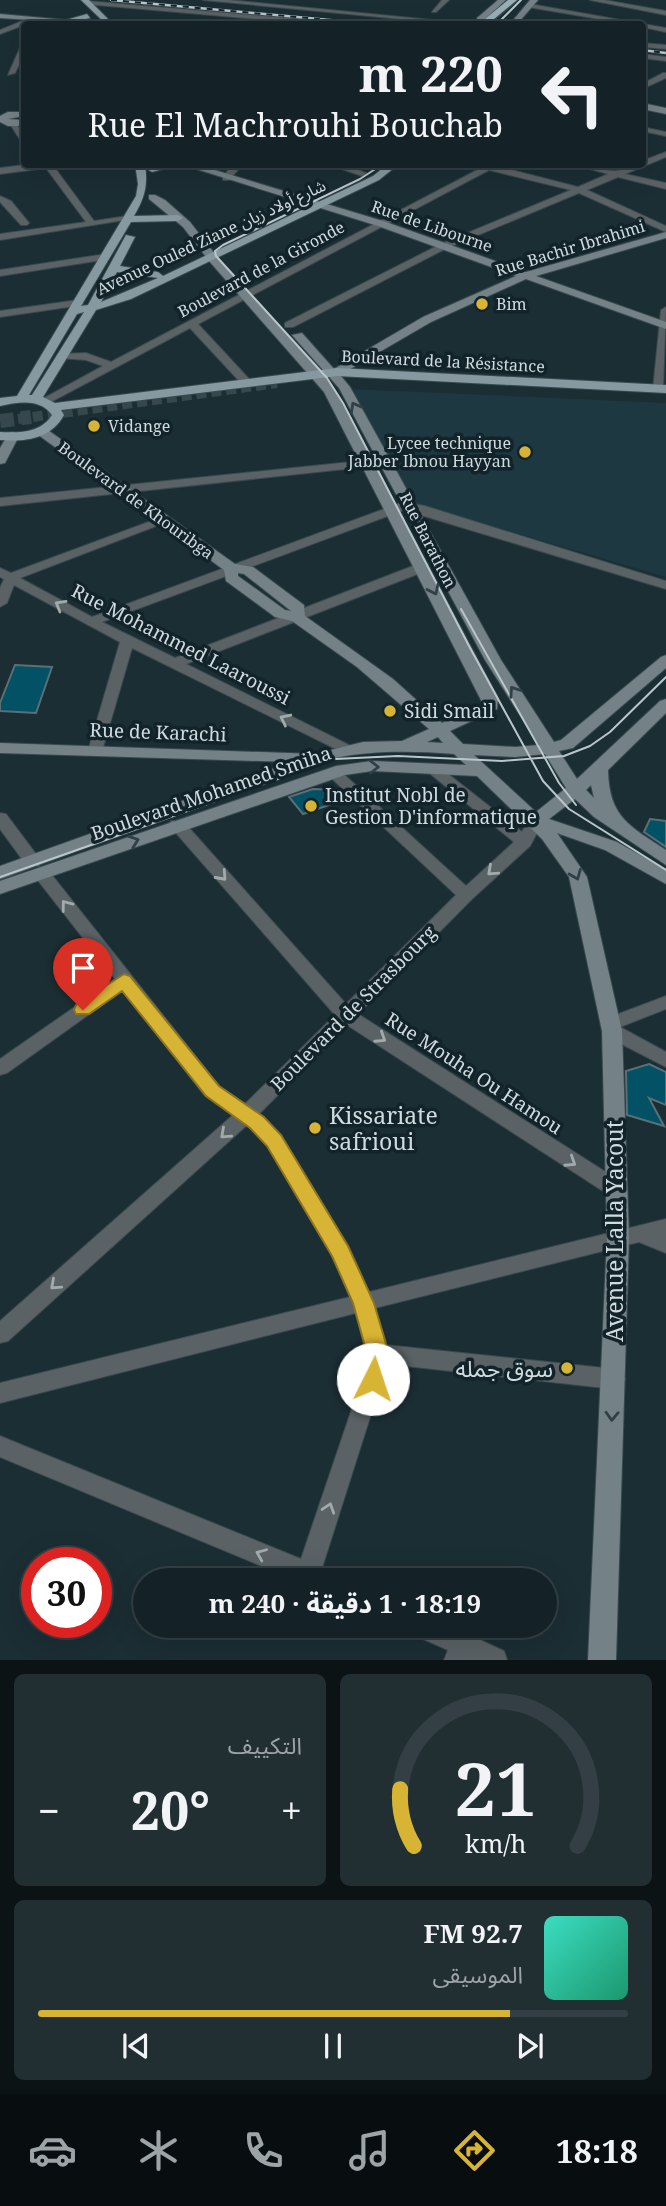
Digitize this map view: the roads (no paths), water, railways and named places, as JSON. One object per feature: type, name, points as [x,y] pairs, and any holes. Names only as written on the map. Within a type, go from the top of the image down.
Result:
[{"type":"highway","points":[[487,21],[513,0]]},
{"type":"highway","points":[[508,21],[530,2]]},
{"type":"main road","points":[[73,0],[88,20]]},
{"type":"main road","points":[[86,1],[106,21]]},
{"type":"main road","points":[[21,399],[141,196],[143,184],[141,168]]},
{"type":"main road","points":[[6,436],[41,431],[51,426],[47,407],[64,356],[152,197],[152,168]]},
{"type":"main road","name":"Avenue Ouled Ziane شارع أولاد زيان","points":[[76,307],[127,297],[370,168]]},
{"type":"main road","name":"Avenue Ouled Ziane شارع أولاد زيان","points":[[94,304],[320,205],[381,176],[390,168]]},
{"type":"main road","points":[[127,219],[178,218]]},
{"type":"main road","points":[[115,268],[158,275]]},
{"type":"main road","name":"Boulevard de la Résistance","points":[[47,407],[329,375]]},
{"type":"main road","name":"Boulevard de la Résistance","points":[[47,407],[246,382],[329,375],[664,393]]},
{"type":"main road","points":[[388,377],[664,393]]},
{"type":"main road","points":[[0,402],[21,399],[47,407]]},
{"type":"street","points":[[206,0],[436,21]]},
{"type":"street","points":[[309,9],[322,0]]},
{"type":"street","points":[[425,20],[446,0]]},
{"type":"street","points":[[482,21],[502,0]]},
{"type":"street","points":[[593,0],[666,13]]},
{"type":"street","points":[[86,1],[274,21]]},
{"type":"street","points":[[515,21],[530,2],[620,21]]},
{"type":"street","points":[[637,21],[642,8]]},
{"type":"street","points":[[421,9],[435,11]]},
{"type":"street","points":[[97,14],[183,20]]},
{"type":"street","points":[[575,21],[581,14]]},
{"type":"street","points":[[0,16],[27,21]]},
{"type":"street","points":[[0,32],[21,25]]},
{"type":"street","points":[[646,26],[666,30]]},
{"type":"street","points":[[646,45],[666,47]]},
{"type":"street","points":[[11,73],[21,54]]},
{"type":"street","points":[[646,56],[666,59]]},
{"type":"street","points":[[0,75],[21,71]]},
{"type":"street","points":[[646,84],[666,75]]},
{"type":"street","points":[[646,85],[666,88]]},
{"type":"street","points":[[646,107],[666,111]]},
{"type":"street","points":[[646,130],[666,134]]},
{"type":"street","points":[[646,162],[663,156]]},
{"type":"street","points":[[0,172],[27,168]]},
{"type":"street","points":[[49,168],[89,219]]},
{"type":"street","name":"Rue de Libourne","points":[[196,168],[382,224],[665,325]]},
{"type":"street","points":[[226,178],[235,168]]},
{"type":"street","points":[[345,168],[362,173]]},
{"type":"street","name":"Boulevard de la Gironde","points":[[47,407],[108,368],[487,168]]},
{"type":"street","points":[[498,168],[580,190],[666,229]]},
{"type":"street","points":[[592,168],[666,186]]},
{"type":"street","points":[[289,325],[444,246],[632,168]]},
{"type":"street","name":"Rue Barathon","points":[[152,197],[178,218],[329,375],[392,509],[491,703],[483,712],[441,729]]},
{"type":"street","points":[[0,199],[8,203],[24,223]]},
{"type":"street","points":[[0,237],[89,219]]},
{"type":"street","points":[[0,226],[127,219]]},
{"type":"street","name":"Rue Bachir Ibrahimi","points":[[329,375],[448,310],[524,276],[666,235]]},
{"type":"street","points":[[0,273],[106,257]]},
{"type":"street","points":[[251,292],[289,325],[329,375],[409,507],[493,660],[576,790],[600,813],[666,859]]},
{"type":"street","points":[[0,314],[76,307]]},
{"type":"street","points":[[664,393],[666,310]]},
{"type":"street","points":[[192,324],[246,382]]},
{"type":"street","points":[[64,356],[77,355],[101,360],[107,363],[108,368]]},
{"type":"street","name":"Boulevard de Khouribga","points":[[41,431],[231,568],[231,578],[279,614],[297,617],[399,691],[536,820]]},
{"type":"street","points":[[0,460],[6,436]]},
{"type":"street","points":[[0,502],[370,464]]},
{"type":"street","points":[[91,622],[392,509],[409,507],[666,585]]},
{"type":"street","points":[[0,603],[6,574],[166,520]]},
{"type":"street","points":[[173,664],[423,567]]},
{"type":"street","name":"Rue Mohammed Laaroussi","points":[[6,574],[91,622],[346,750]]},
{"type":"street","points":[[95,751],[127,640]]},
{"type":"street","points":[[405,746],[515,752],[551,748],[572,742],[666,660]]},
{"type":"street","name":"Boulevard de Strasbourg","points":[[0,1334],[246,1116],[466,895],[524,842],[536,820],[600,770],[666,704]]},
{"type":"street","name":"Boulevard Mohamed Smiha","points":[[0,888],[38,868],[277,764],[314,759],[346,750],[405,746],[441,729]]},
{"type":"street","name":"Rue de Karachi","points":[[0,748],[95,751],[277,764]]},
{"type":"street","points":[[314,759],[333,772],[466,895]]},
{"type":"street","name":"Boulevard Mohamed Smiha","points":[[0,873],[38,868],[177,825],[333,772],[372,766],[482,771]]},
{"type":"street","points":[[433,769],[524,842]]},
{"type":"street","points":[[600,770],[599,790],[618,826]]},
{"type":"street","points":[[0,818],[212,1091],[257,1122],[274,1140],[341,1252],[363,1303],[378,1354],[319,1568]]},
{"type":"street","points":[[536,820],[611,846],[666,878]]},
{"type":"street","name":"Avenue Lalla Yacout","points":[[536,820],[572,864],[578,877],[611,1027],[616,1189],[629,1235],[614,1379],[602,1660]]},
{"type":"street","name":"Rue Mouha Ou Hamou","points":[[177,825],[346,1015],[616,1189]]},
{"type":"street","points":[[0,1068],[124,981]]},
{"type":"street","points":[[611,1027],[666,1002]]},
{"type":"street","points":[[611,1027],[666,1060]]},
{"type":"street","points":[[0,1394],[666,1227]]},
{"type":"street","points":[[629,1235],[666,1245]]},
{"type":"street","points":[[378,1354],[614,1379]]},
{"type":"street","points":[[0,1446],[294,1568]]},
{"type":"street","points":[[441,1638],[461,1652],[495,1660]]},
{"type":"tunnel","points":[[18,419],[277,383]]},
{"type":"tunnel","points":[[0,421],[31,417]]},
{"type":"tram line","points":[[500,21],[521,0]]},
{"type":"tram line","points":[[377,168],[360,179],[223,245],[215,251],[216,256],[327,378],[343,403],[531,759]]},
{"type":"tram line","points":[[461,609],[545,758]]},
{"type":"tram line","points":[[545,758],[564,756],[590,746],[610,732],[666,677]]},
{"type":"tram line","points":[[0,877],[335,759],[398,756],[502,761],[531,759]]},
{"type":"tram line","points":[[531,759],[545,758]]},
{"type":"tram line","points":[[545,758],[576,805]]},
{"type":"tram line","points":[[531,759],[543,781],[569,809],[666,870]]},
{"type":"railway","points":[[111,0],[340,21]]},
{"type":"railway","points":[[646,50],[666,53]]},
{"type":"place","name":"Bim","points":[[482,304]]},
{"type":"place","name":"Vidange","points":[[94,426]]},
{"type":"place","name":"Lycee technique Jabber Ibnou Hayyan","points":[[525,452]]},
{"type":"place","name":"Sidi Smail","points":[[390,711]]},
{"type":"place","name":"Institut Nobl de Gestion D'informatique","points":[[311,806]]},
{"type":"place","name":"Kissariate safrioui","points":[[315,1128]]},
{"type":"place","name":"سوق جمله","points":[[567,1368]]}]
